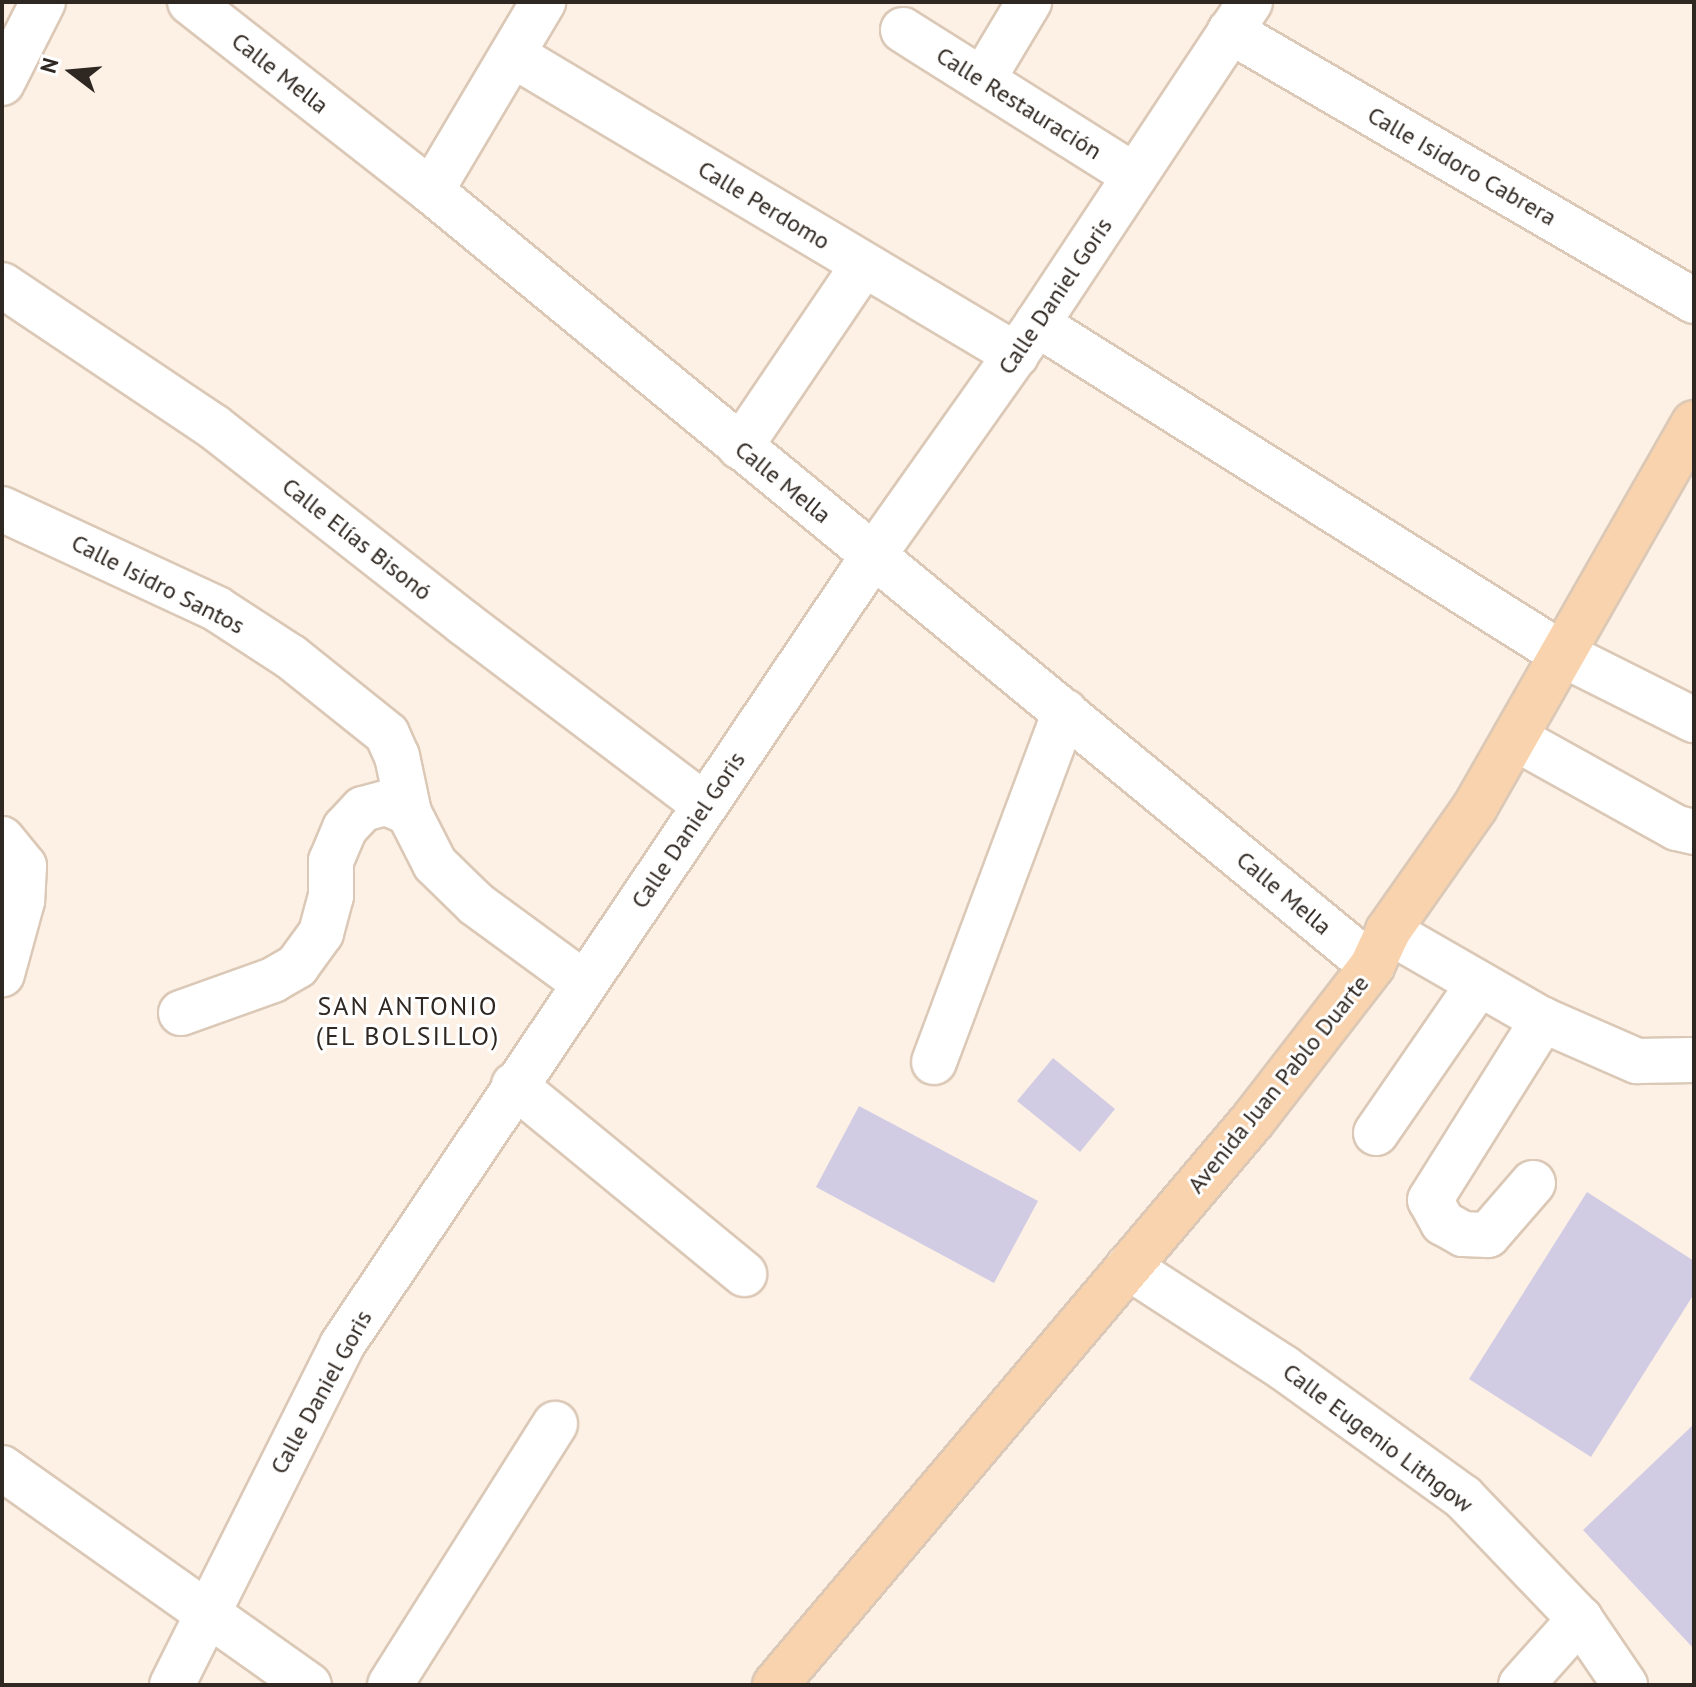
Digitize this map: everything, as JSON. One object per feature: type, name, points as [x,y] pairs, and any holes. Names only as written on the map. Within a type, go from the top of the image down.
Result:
[{"type":"main road","name":"Avenida Juan Pablo Duarte","points":[[775,1685],[1314,1044],[1475,807],[1562,654],[1688,448]]},
{"type":"street","points":[[2,83],[43,2]]},
{"type":"street","name":"Calle Mella","points":[[190,2],[431,191],[1065,712],[1380,948],[1478,985],[1543,1020],[1637,1061],[1694,1060]]},
{"type":"street","points":[[431,191],[543,2]]},
{"type":"street","points":[[983,79],[1029,2]]},
{"type":"street","name":"Calle Daniel Goris","points":[[172,1685],[342,1345],[514,1085],[873,556],[1026,339],[1240,16]]},
{"type":"street","name":"Calle Isidoro Cabrera","points":[[1240,16],[1694,301]]},
{"type":"street","name":"Calle Restauración","points":[[903,30],[1135,176]]},
{"type":"street","name":"Calle Perdomo","points":[[513,55],[863,265],[1026,339],[1562,654],[1694,720]]},
{"type":"street","points":[[740,447],[863,265]]},
{"type":"street","name":"Calle Elías Bisonó","points":[[2,285],[214,427],[464,623],[705,805]]},
{"type":"street","name":"Calle Isidro Santos","points":[[2,509],[217,609],[291,657],[387,734],[397,756],[409,813],[435,864],[476,904],[584,983]]},
{"type":"street","points":[[934,1062],[1065,712]]},
{"type":"street","points":[[1515,738],[1677,828],[1694,832]]},
{"type":"street","points":[[181,1013],[273,980],[297,966],[321,933],[331,896],[331,861],[345,828],[363,809],[386,803],[409,813]]},
{"type":"street","points":[[2,974],[22,901],[13,853]]},
{"type":"street","points":[[1376,1133],[1478,985]]},
{"type":"street","points":[[1533,1183],[1488,1235],[1463,1234],[1443,1223],[1430,1200],[1543,1020]]},
{"type":"street","points":[[514,1085],[744,1274]]},
{"type":"street","name":"Calle Eugenio Lithgow","points":[[1128,1267],[1284,1368],[1463,1497],[1580,1619],[1625,1685]]},
{"type":"street","points":[[390,1685],[555,1424]]},
{"type":"street","points":[[2,1468],[309,1685]]},
{"type":"street","points":[[1521,1685],[1580,1619]]},
{"type":"building","points":[[1053,1058],[1115,1109],[1080,1152],[1017,1101]]},
{"type":"building","points":[[859,1106],[1038,1201],[994,1283],[816,1187]]},
{"type":"building","points":[[1587,1192],[1694,1261],[1694,1294],[1591,1457],[1469,1379]]},
{"type":"building","points":[[1694,1424],[1694,1649],[1583,1530]]},
{"type":"district","name":"SAN ANTONIO (EL BOLSILLO)","points":[[408,1021]]}]
